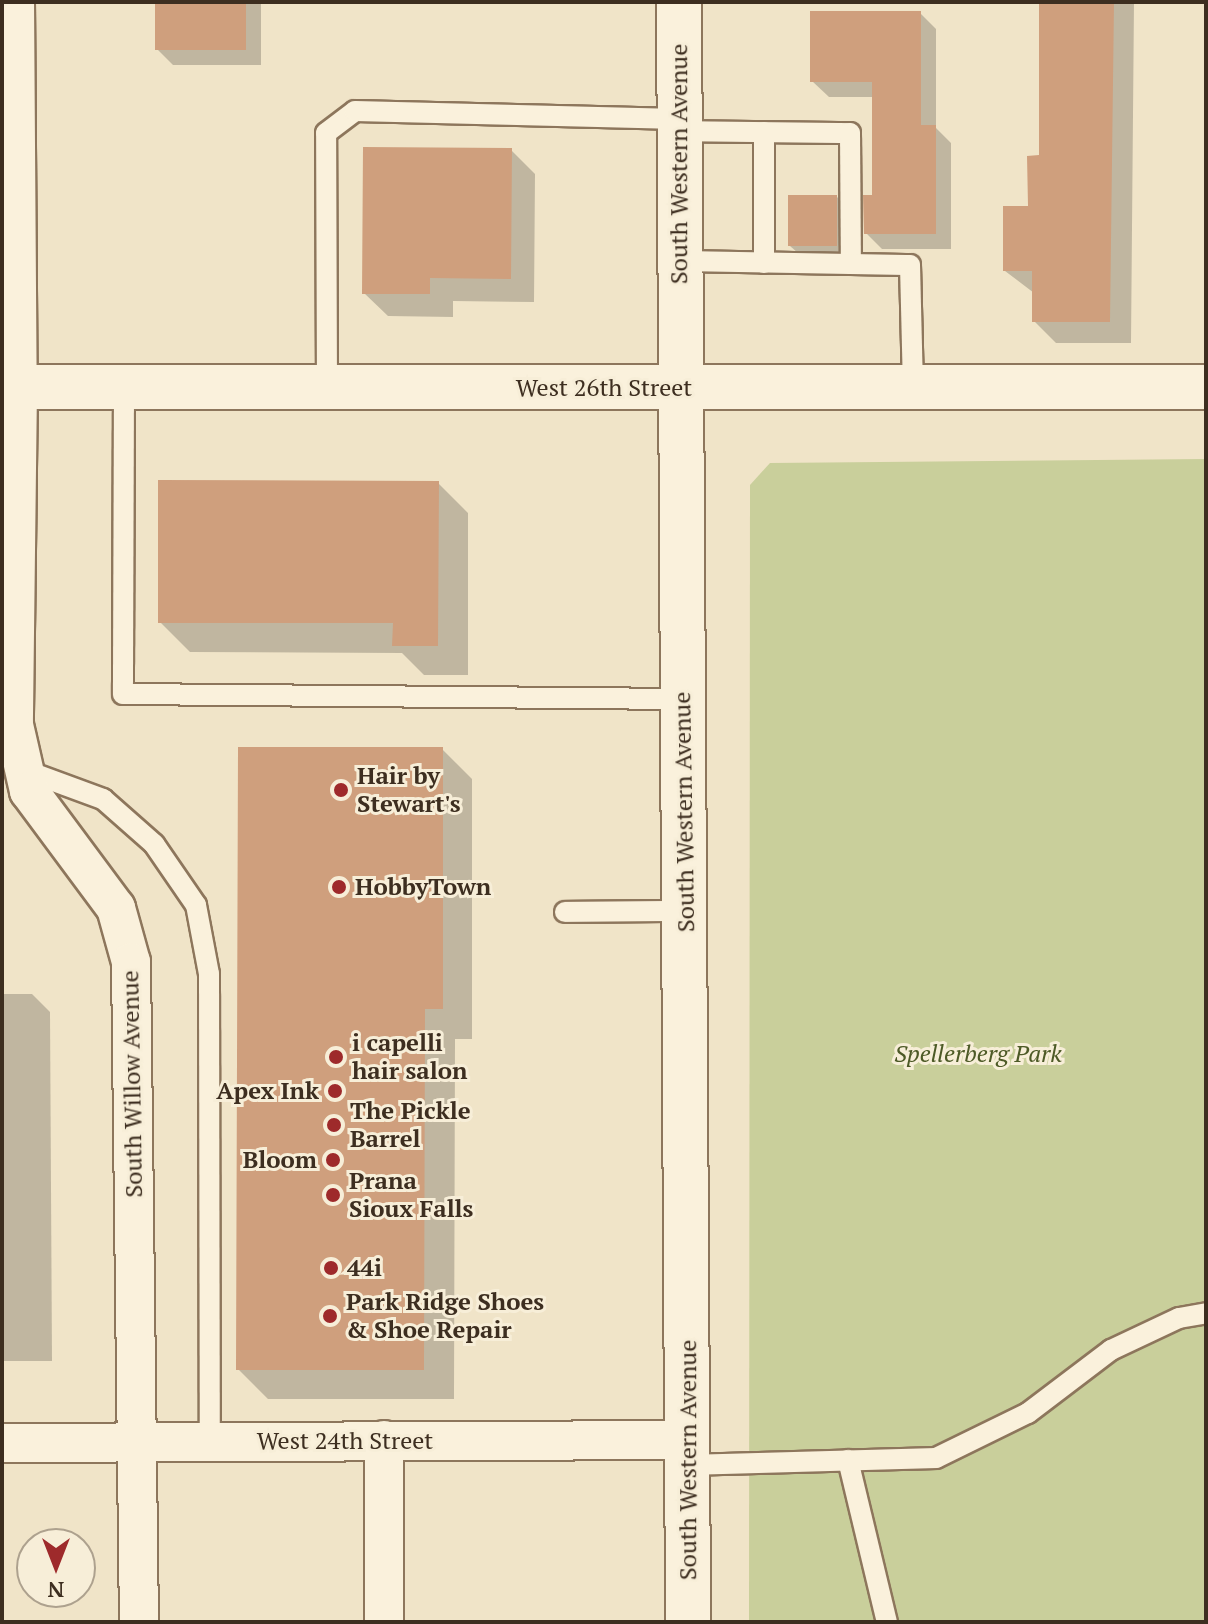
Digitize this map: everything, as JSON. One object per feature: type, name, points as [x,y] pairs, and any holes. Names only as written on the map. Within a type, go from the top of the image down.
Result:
[{"type":"street","name":"South Willow Avenue","points":[[15,2],[10,387],[14,725],[29,791],[116,908],[131,962],[139,1622]]},
{"type":"street","name":"South Western Avenue","points":[[679,2],[688,1622]]},
{"type":"street","name":"West 26th Street","points":[[10,387],[1206,387]]},
{"type":"street","name":"West 24th Street","points":[[2,1443],[384,1440],[688,1452]]},
{"type":"street","points":[[384,1440],[384,1622]]},
{"type":"lane","points":[[327,387],[326,133],[355,111],[679,125],[764,132],[850,133],[851,264]]},
{"type":"lane","points":[[764,132],[764,263]]},
{"type":"lane","points":[[679,261],[910,265],[913,388]]},
{"type":"lane","points":[[124,387],[123,694],[683,699]]},
{"type":"lane","points":[[24,770],[103,799],[154,844],[196,905],[209,974],[210,1441]]},
{"type":"lane","points":[[565,912],[685,911]]},
{"type":"lane","points":[[688,1452],[848,1460],[936,1458],[1028,1413],[1111,1350],[1179,1318],[1206,1313]]},
{"type":"lane","points":[[848,1460],[887,1622]]},
{"type":"green space","name":"Spellerberg Park","points":[[1206,459],[1206,1622],[749,1622],[750,485],[770,463]]},
{"type":"building","points":[[155,2],[246,2],[246,50],[155,50]]},
{"type":"building","points":[[1039,2],[1114,2],[1110,322],[1032,322],[1032,271],[1003,271],[1003,206],[1028,206],[1027,156],[1039,155]]},
{"type":"building","points":[[810,11],[921,11],[921,125],[936,125],[936,234],[864,234],[863,195],[872,195],[872,82],[810,82]]},
{"type":"building","points":[[363,147],[512,148],[511,279],[430,278],[430,294],[362,294]]},
{"type":"building","points":[[788,195],[837,195],[837,246],[788,246]]},
{"type":"building","points":[[158,480],[439,481],[438,646],[392,646],[393,623],[158,623]]},
{"type":"building","points":[[238,747],[443,747],[443,1009],[425,1009],[424,1370],[236,1370]]},
{"type":"place","name":"Hair by Stewart's","points":[[341,790]]},
{"type":"place","name":"HobbyTown","points":[[339,887]]},
{"type":"place","name":"i capelli hair salon","points":[[336,1057]]},
{"type":"place","name":"Apex Ink","points":[[335,1091]]},
{"type":"place","name":"The Pickle Barrel","points":[[334,1125]]},
{"type":"place","name":"Bloom","points":[[333,1160]]},
{"type":"place","name":"Prana Sioux Falls","points":[[333,1195]]},
{"type":"place","name":"44i","points":[[331,1268]]},
{"type":"place","name":"Park Ridge Shoes & Shoe Repair","points":[[330,1316]]}]
